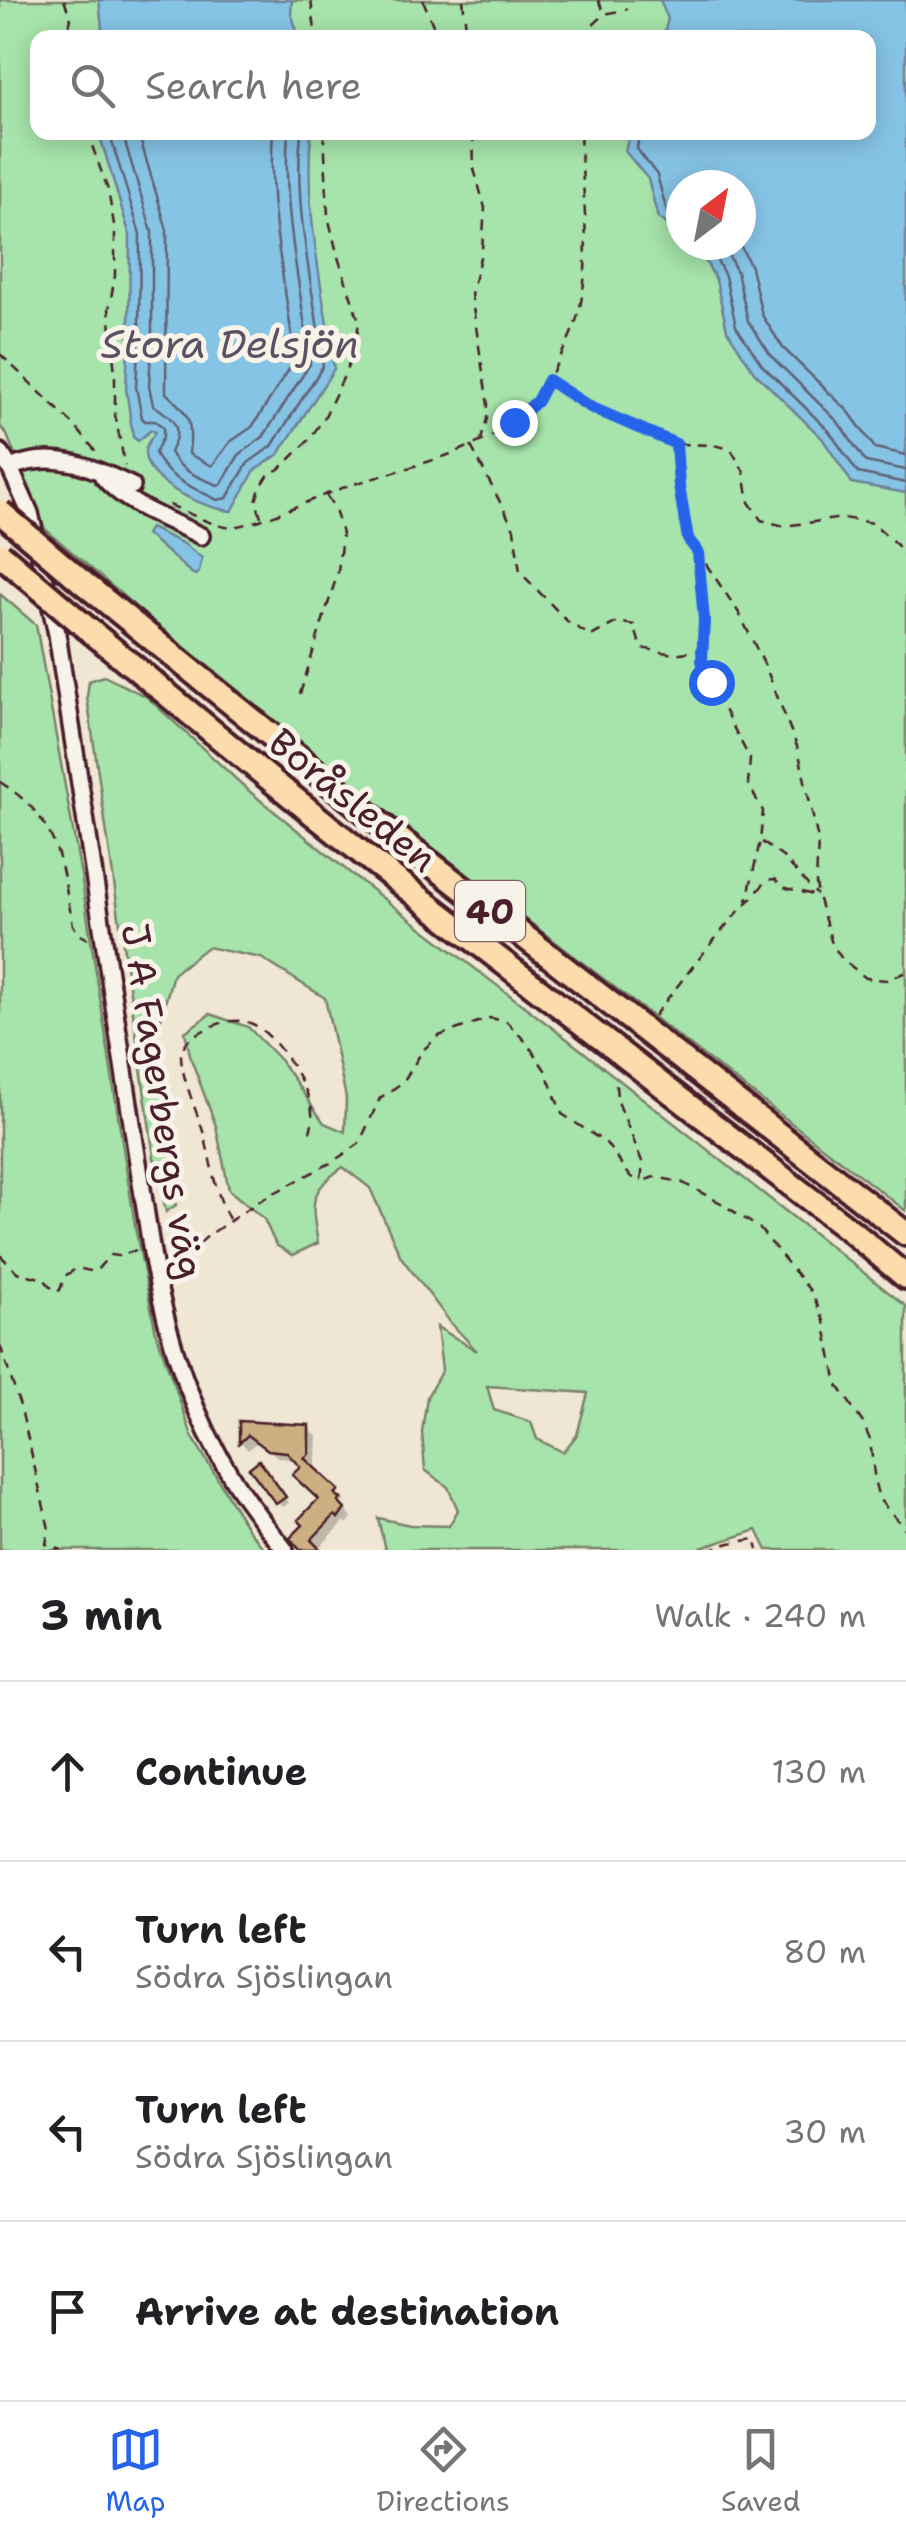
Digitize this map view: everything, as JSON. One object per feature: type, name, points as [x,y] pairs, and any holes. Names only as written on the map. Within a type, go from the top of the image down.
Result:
[{"type":"highway","name":"Boråsleden","points":[[0,512],[388,831],[906,1234]]},
{"type":"highway","name":"Boråsleden","points":[[0,554],[353,846],[906,1277]]},
{"type":"street","points":[[0,452],[10,468],[53,459],[98,462],[132,486]]},
{"type":"street","points":[[98,462],[115,490],[201,536]]},
{"type":"street","name":"J A Fagerbergs väg","points":[[10,468],[30,513],[58,634],[151,1247],[178,1361],[233,1480],[284,1550]]},
{"type":"path","points":[[312,0],[315,30]]},
{"type":"path","points":[[422,0],[435,30]]},
{"type":"path","points":[[463,0],[466,30]]},
{"type":"path","points":[[598,0],[605,14]]},
{"type":"path","points":[[66,1],[71,19],[68,30]]},
{"type":"path","points":[[587,30],[605,14],[628,9]]},
{"type":"path","points":[[90,140],[108,190],[115,230],[115,276],[108,309],[116,415],[132,486]]},
{"type":"path","points":[[261,519],[256,501],[260,488],[269,474],[282,468],[309,440],[345,374],[356,344],[359,320],[328,216],[324,140]]},
{"type":"path","points":[[473,140],[474,169],[484,208],[482,250],[472,294],[488,405],[488,419],[480,441]]},
{"type":"path","points":[[158,500],[226,527],[241,526],[471,445],[514,422],[537,401],[578,314],[583,279],[580,140]]},
{"type":"path","points":[[0,354],[74,425],[98,462]]},
{"type":"path","points":[[548,380],[590,407],[676,444],[713,444],[731,449],[744,472],[749,502],[761,520],[784,526],[843,518],[873,523],[906,557]]},
{"type":"path","points":[[676,444],[688,539],[739,613],[798,749],[818,840],[818,896],[832,944],[842,959],[866,978],[886,980],[906,972]]},
{"type":"path","points":[[471,445],[514,529],[520,572],[567,621],[591,636],[617,622],[634,625],[641,648],[672,654],[703,650]]},
{"type":"path","points":[[300,694],[338,572],[342,534],[326,494]]},
{"type":"path","points":[[698,552],[704,620],[702,661],[750,759],[748,784],[763,812],[747,901]]},
{"type":"path","points":[[0,782],[43,819],[58,852],[73,924],[88,938]]},
{"type":"path","points":[[760,841],[784,858],[818,896]]},
{"type":"path","points":[[653,1017],[766,880],[776,878],[782,887],[818,896]]},
{"type":"path","points":[[154,1265],[180,1260],[229,1220],[359,1144],[380,1098],[404,1082],[423,1050],[440,1036],[489,1018],[506,1021],[527,1042],[545,1070],[562,1114],[606,1143],[630,1176],[641,1182],[654,1177],[681,1182],[760,1228],[812,1293],[824,1321],[837,1384],[870,1440],[879,1499],[906,1530]]},
{"type":"path","points":[[229,1220],[215,1186],[205,1136],[180,1054],[195,1034],[227,1021],[248,1022],[262,1029],[290,1065],[311,1102],[310,1132]]},
{"type":"path","points":[[616,1085],[616,1099],[643,1164],[641,1182]]},
{"type":"path","points":[[0,1254],[17,1272],[44,1279],[54,1292],[60,1290],[64,1276],[77,1268],[95,1272],[110,1255],[151,1247]]},
{"type":"path","points":[[0,1345],[25,1424],[49,1529],[46,1544],[62,1550]]},
{"type":"path","points":[[708,1550],[755,1539],[758,1550]]},
{"type":"green space","points":[[0,0],[906,0],[906,1211],[283,733],[45,529],[0,426]]},
{"type":"green space","points":[[0,594],[36,625],[156,1333],[192,1436],[247,1528],[265,1550],[0,1550]]},
{"type":"green space","points":[[104,676],[147,697],[249,791],[354,876],[906,1306],[906,1550],[767,1550],[757,1530],[695,1550],[385,1550],[378,1518],[410,1525],[449,1526],[458,1510],[448,1487],[425,1470],[422,1432],[427,1397],[442,1370],[437,1327],[477,1351],[401,1257],[370,1188],[343,1167],[323,1184],[315,1199],[318,1243],[293,1255],[276,1245],[264,1219],[229,1190],[216,1126],[185,1032],[210,1014],[248,1027],[281,1061],[324,1123],[345,1132],[346,1098],[325,998],[261,958],[207,947],[173,974],[155,1040],[176,1205],[166,1212],[154,1157],[87,697],[89,681]],"holes":[[[487,1386],[588,1393],[577,1435],[563,1452],[537,1439],[531,1422],[494,1410]]]},
{"type":"water","points":[[99,0],[292,0],[297,30],[102,30]]},
{"type":"water","points":[[660,0],[906,0],[906,493],[852,483],[822,438],[754,372],[727,330],[716,280],[705,260],[756,260],[756,170],[666,170],[666,224],[658,218],[648,179],[625,151],[628,140],[876,140],[876,30],[665,30],[668,19]]},
{"type":"water","name":"Stora Delsjön","points":[[101,140],[311,140],[312,221],[334,369],[279,454],[255,470],[232,511],[193,500],[166,484],[155,475],[145,453],[155,432],[151,430],[138,441],[133,437],[126,388],[130,236]]},
{"type":"water","points":[[150,528],[184,544],[202,558],[199,572],[190,572],[146,534]]},
{"type":"building","points":[[239,1421],[309,1425],[309,1454],[304,1458],[339,1490],[335,1494],[345,1509],[311,1540],[321,1550],[300,1550],[290,1538],[303,1525],[298,1520],[318,1499],[292,1475],[300,1467],[286,1452],[268,1450],[248,1435],[239,1443]]},
{"type":"building","points":[[259,1460],[286,1497],[276,1504],[249,1468]]},
{"type":"route","points":[[514,422],[537,401],[548,380],[590,407],[676,444],[688,539],[698,552],[704,620],[702,661],[711,682]]}]
